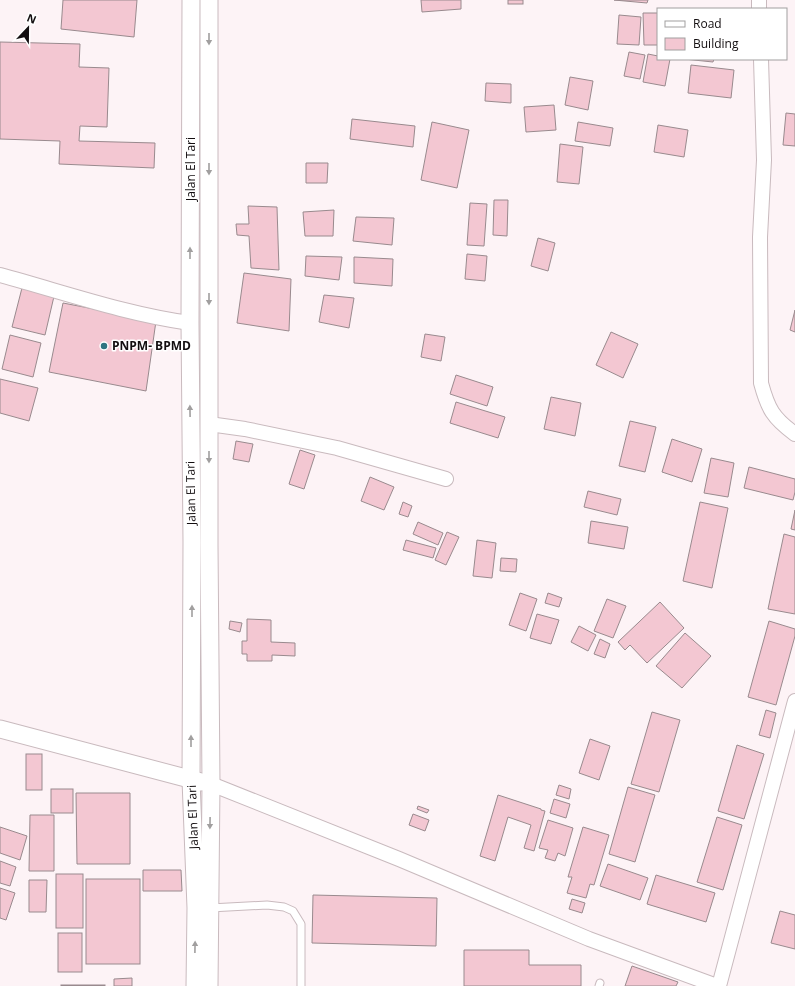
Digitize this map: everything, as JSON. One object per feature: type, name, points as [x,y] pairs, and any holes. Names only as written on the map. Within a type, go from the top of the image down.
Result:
[{"type":"street","name":"Jalan El Tari","points":[[191,0],[191,780],[196,908],[195,986]]},
{"type":"street","name":"Jalan El Tari","points":[[209,0],[211,784],[209,986]]},
{"type":"street","points":[[761,60],[764,160],[760,237],[761,383],[766,402],[772,414],[783,426],[795,434]]},
{"type":"street","points":[[0,275],[159,318],[190,323]]},
{"type":"street","points":[[209,424],[245,429],[338,448],[446,479]]},
{"type":"street","points":[[0,729],[211,784],[399,859],[589,939],[696,982],[718,986],[795,701]]},
{"type":"lane","points":[[210,908],[267,904],[284,907],[293,911],[301,924],[301,986]]},
{"type":"building","points":[[63,0],[137,0],[134,37],[61,29]]},
{"type":"building","points":[[421,0],[461,0],[461,9],[422,12]]},
{"type":"building","points":[[508,0],[523,0],[523,4],[508,4]]},
{"type":"building","points":[[614,0],[648,0],[647,3]]},
{"type":"building","points":[[643,13],[657,13],[657,45],[644,45]]},
{"type":"building","points":[[619,15],[641,17],[639,45],[617,44]]},
{"type":"building","points":[[0,42],[80,44],[79,67],[109,68],[107,127],[80,126],[79,141],[155,143],[154,168],[59,164],[60,141],[0,139]]},
{"type":"building","points":[[629,52],[645,55],[640,79],[624,76]]},
{"type":"building","points":[[648,54],[657,56],[657,60],[670,60],[665,86],[643,82]]},
{"type":"building","points":[[694,60],[714,60],[713,62]]},
{"type":"building","points":[[691,65],[734,70],[731,98],[688,93]]},
{"type":"building","points":[[570,77],[593,81],[588,110],[565,105]]},
{"type":"building","points":[[486,83],[511,84],[511,103],[485,101]]},
{"type":"building","points":[[554,105],[556,130],[526,132],[524,107]]},
{"type":"building","points":[[786,113],[795,114],[795,146],[783,145]]},
{"type":"building","points":[[352,119],[415,126],[413,147],[350,139]]},
{"type":"building","points":[[432,122],[469,130],[457,188],[421,180]]},
{"type":"building","points":[[578,122],[613,128],[610,146],[575,141]]},
{"type":"building","points":[[658,125],[688,130],[684,157],[654,152]]},
{"type":"building","points":[[560,144],[583,147],[579,184],[557,182]]},
{"type":"building","points":[[306,163],[328,163],[327,183],[306,183]]},
{"type":"building","points":[[494,200],[508,200],[507,236],[493,235]]},
{"type":"building","points":[[470,203],[487,204],[484,246],[467,245]]},
{"type":"building","points":[[248,206],[277,207],[279,270],[251,268],[249,236],[237,235],[236,224],[249,224]]},
{"type":"building","points":[[334,210],[333,236],[305,236],[303,212]]},
{"type":"building","points":[[356,217],[394,218],[392,245],[353,241]]},
{"type":"building","points":[[538,238],[555,243],[548,271],[531,266]]},
{"type":"building","points":[[467,254],[487,256],[485,281],[465,279]]},
{"type":"building","points":[[306,256],[342,257],[339,280],[305,276]]},
{"type":"building","points":[[354,257],[393,259],[392,286],[354,283]]},
{"type":"building","points":[[244,273],[291,279],[289,331],[237,323]]},
{"type":"building","points":[[23,284],[55,292],[45,335],[12,327]]},
{"type":"building","points":[[324,295],[354,298],[349,328],[319,322]]},
{"type":"building","name":"PNPM- BPMD","points":[[63,303],[156,321],[146,391],[49,372]]},
{"type":"building","points":[[795,310],[795,332],[790,330]]},
{"type":"building","points":[[611,332],[638,344],[623,378],[596,365]]},
{"type":"building","points":[[425,334],[445,337],[441,361],[421,357]]},
{"type":"building","points":[[10,335],[41,343],[33,377],[2,369]]},
{"type":"building","points":[[456,375],[493,387],[487,406],[450,394]]},
{"type":"building","points":[[0,379],[38,388],[29,421],[0,413]]},
{"type":"building","points":[[551,397],[581,403],[575,436],[544,429]]},
{"type":"building","points":[[456,402],[505,417],[498,438],[450,423]]},
{"type":"building","points":[[630,421],[656,427],[645,472],[619,466]]},
{"type":"building","points":[[672,439],[702,449],[692,482],[662,472]]},
{"type":"building","points":[[236,441],[253,444],[249,462],[233,459]]},
{"type":"building","points":[[300,450],[315,455],[304,489],[289,484]]},
{"type":"building","points":[[711,458],[734,463],[728,497],[704,493]]},
{"type":"building","points":[[749,467],[795,479],[795,492],[793,500],[744,488]]},
{"type":"building","points":[[370,477],[394,487],[384,510],[361,501]]},
{"type":"building","points":[[588,491],[621,499],[617,515],[584,507]]},
{"type":"building","points":[[403,502],[412,506],[408,517],[399,514]]},
{"type":"building","points":[[700,502],[728,508],[712,588],[683,581]]},
{"type":"building","points":[[795,510],[795,530],[791,529]]},
{"type":"building","points":[[591,521],[628,527],[624,549],[588,543]]},
{"type":"building","points":[[418,522],[443,533],[438,545],[413,534]]},
{"type":"building","points":[[447,532],[459,537],[446,565],[435,560]]},
{"type":"building","points":[[784,534],[795,537],[795,614],[768,609]]},
{"type":"building","points":[[406,540],[436,548],[433,558],[403,550]]},
{"type":"building","points":[[477,540],[496,543],[492,578],[473,576]]},
{"type":"building","points":[[501,558],[517,559],[516,572],[500,571]]},
{"type":"building","points":[[520,593],[537,599],[526,631],[509,625]]},
{"type":"building","points":[[548,593],[562,598],[559,607],[545,603]]},
{"type":"building","points":[[607,599],[626,606],[613,638],[594,631]]},
{"type":"building","points":[[660,602],[684,628],[647,663],[630,645],[625,650],[618,642]]},
{"type":"building","points":[[537,614],[559,620],[551,644],[530,638]]},
{"type":"building","points":[[247,619],[271,620],[271,642],[295,643],[295,656],[272,655],[272,661],[247,661],[247,654],[242,654],[242,641],[247,641]]},
{"type":"building","points":[[230,621],[242,623],[240,632],[229,629]]},
{"type":"building","points":[[769,621],[795,629],[795,636],[776,705],[748,697]]},
{"type":"building","points":[[579,626],[596,635],[588,651],[571,642]]},
{"type":"building","points":[[685,633],[711,656],[682,688],[656,666]]},
{"type":"building","points":[[600,639],[610,644],[605,658],[594,654]]},
{"type":"building","points":[[766,710],[776,713],[770,738],[759,735]]},
{"type":"building","points":[[652,712],[680,720],[659,792],[631,784]]},
{"type":"building","points":[[590,739],[610,746],[599,780],[579,773]]},
{"type":"building","points":[[737,745],[764,754],[744,819],[718,811]]},
{"type":"building","points":[[26,754],[42,754],[42,790],[26,790]]},
{"type":"building","points":[[559,785],[571,789],[569,799],[556,795]]},
{"type":"building","points":[[628,787],[655,795],[635,862],[609,854]]},
{"type":"building","points":[[51,789],[73,789],[73,813],[51,813]]},
{"type":"building","points":[[76,793],[130,793],[130,864],[77,864]]},
{"type":"building","points":[[498,795],[545,811],[534,851],[524,848],[531,825],[508,817],[495,861],[480,856]]},
{"type":"building","points":[[554,799],[570,804],[566,818],[550,813]]},
{"type":"building","points":[[418,806],[429,810],[427,813],[417,809]]},
{"type":"building","points":[[413,814],[429,820],[425,831],[409,825]]},
{"type":"building","points":[[30,815],[54,815],[54,871],[29,871]]},
{"type":"building","points":[[717,817],[742,825],[723,890],[697,882]]},
{"type":"building","points":[[548,820],[573,828],[565,856],[558,853],[555,861],[545,858],[548,850],[539,848]]},
{"type":"building","points":[[0,827],[27,836],[20,860],[0,853]]},
{"type":"building","points":[[583,827],[609,835],[594,885],[590,884],[586,898],[567,893],[572,877],[568,877]]},
{"type":"building","points":[[0,861],[16,867],[10,886],[0,883]]},
{"type":"building","points":[[608,864],[648,878],[640,900],[600,886]]},
{"type":"building","points":[[143,870],[181,870],[182,891],[143,891]]},
{"type":"building","points":[[56,874],[83,874],[83,928],[56,928]]},
{"type":"building","points":[[656,875],[715,893],[706,922],[647,904]]},
{"type":"building","points":[[86,879],[140,879],[140,964],[86,964]]},
{"type":"building","points":[[29,880],[47,880],[46,912],[29,912]]},
{"type":"building","points":[[0,888],[15,893],[6,920],[0,918]]},
{"type":"building","points":[[313,895],[437,898],[436,946],[312,943]]},
{"type":"building","points":[[572,899],[585,903],[582,913],[569,909]]},
{"type":"building","points":[[780,911],[795,915],[795,949],[771,943]]},
{"type":"building","points":[[58,933],[82,933],[82,972],[58,972]]},
{"type":"building","points":[[464,950],[529,950],[529,965],[581,965],[581,986],[464,986]]},
{"type":"building","points":[[632,966],[678,982],[676,986],[625,986]]},
{"type":"building","points":[[132,978],[132,986],[114,986],[114,979]]},
{"type":"building","points":[[105,985],[105,986],[61,986]]},
{"type":"place","name":"PNPM- BPMD","points":[[104,346]]}]
